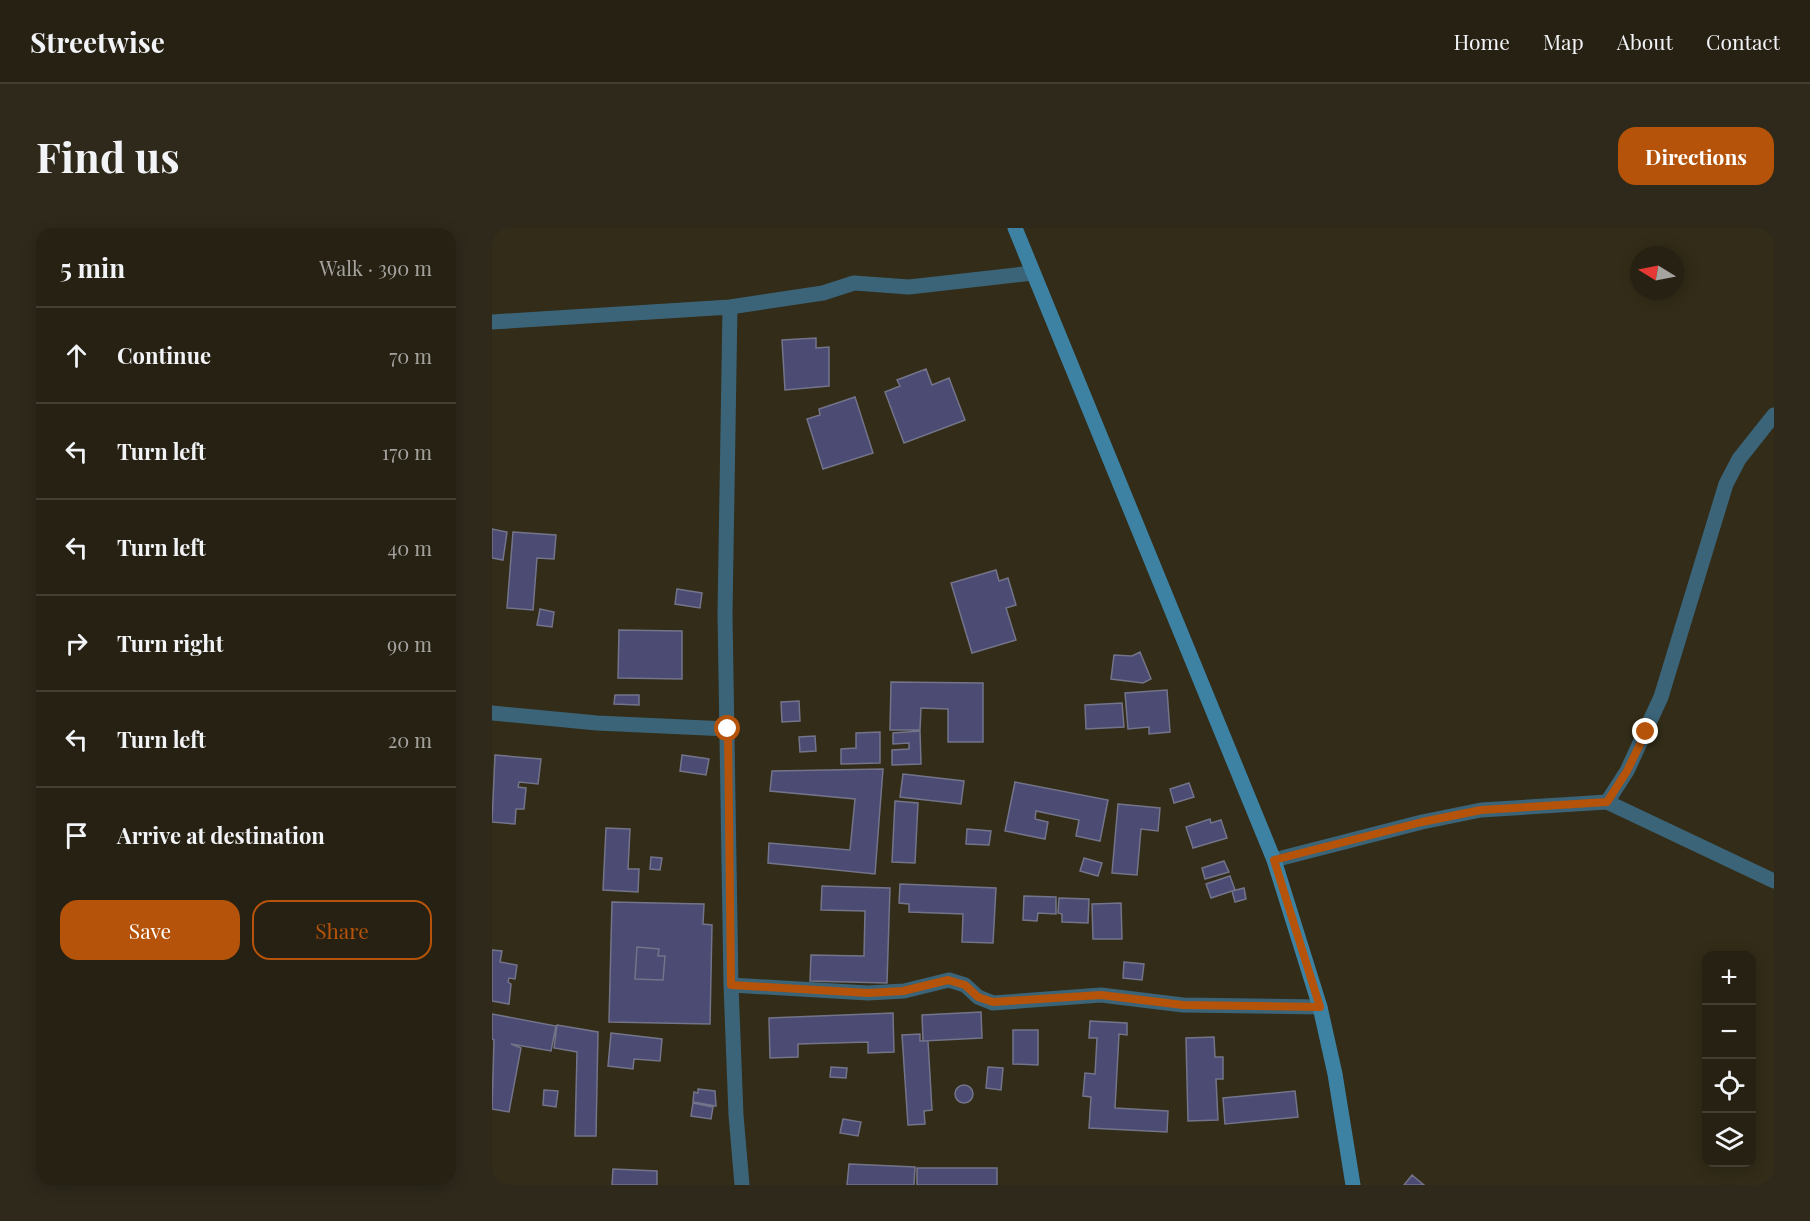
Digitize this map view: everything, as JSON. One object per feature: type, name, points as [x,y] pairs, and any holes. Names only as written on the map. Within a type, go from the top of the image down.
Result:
[{"type":"main road","points":[[1015,228],[1274,860],[1320,1007],[1335,1074],[1353,1185]]},
{"type":"street","points":[[492,322],[730,307],[823,293],[854,283],[909,287],[1033,273]]},
{"type":"street","points":[[730,307],[725,614],[731,985],[736,1115],[742,1185]]},
{"type":"street","points":[[1607,802],[1627,771],[1661,697],[1725,484],[1739,459],[1774,415]]},
{"type":"street","points":[[492,714],[597,723],[728,729]]},
{"type":"street","points":[[1274,860],[1422,822],[1481,810],[1607,802],[1774,881]]},
{"type":"street","points":[[731,985],[868,993],[903,991],[948,980],[965,985],[978,997],[993,1002],[1101,995],[1183,1005],[1320,1007]]},
{"type":"building","points":[[816,338],[816,348],[829,347],[829,386],[785,390],[782,340]]},
{"type":"building","points":[[926,369],[932,385],[949,378],[965,420],[904,443],[885,392],[900,386],[897,380]]},
{"type":"building","points":[[855,397],[873,453],[823,469],[807,419],[820,415],[819,409]]},
{"type":"building","points":[[492,529],[507,532],[503,560],[492,558]]},
{"type":"building","points":[[513,532],[556,535],[554,559],[537,558],[533,610],[507,608]]},
{"type":"building","points":[[996,570],[999,581],[1008,578],[1016,605],[1006,608],[1016,640],[972,653],[951,583]]},
{"type":"building","points":[[677,589],[702,593],[700,608],[675,604]]},
{"type":"building","points":[[540,609],[554,612],[552,627],[537,625]]},
{"type":"building","points":[[619,630],[682,631],[682,679],[618,678]]},
{"type":"building","points":[[1140,652],[1151,679],[1143,683],[1111,679],[1114,655],[1132,656]]},
{"type":"building","points":[[891,682],[983,683],[983,742],[948,742],[948,709],[921,708],[920,730],[890,730]]},
{"type":"building","points":[[1167,690],[1170,732],[1149,734],[1149,727],[1128,729],[1125,693]]},
{"type":"building","points":[[615,695],[639,695],[639,705],[614,704]]},
{"type":"building","points":[[799,701],[800,721],[782,722],[781,702]]},
{"type":"building","points":[[1122,703],[1124,727],[1086,729],[1085,705]]},
{"type":"building","points":[[920,731],[921,764],[892,765],[892,750],[909,749],[909,743],[893,744],[893,733]]},
{"type":"building","points":[[880,732],[880,763],[841,764],[841,749],[856,748],[856,733]]},
{"type":"building","points":[[815,736],[816,751],[800,752],[799,737]]},
{"type":"building","points":[[495,755],[541,759],[538,784],[519,782],[518,787],[526,788],[524,809],[516,809],[515,824],[492,822]]},
{"type":"building","points":[[682,755],[709,759],[706,775],[680,771]]},
{"type":"building","points":[[883,769],[875,874],[768,863],[769,843],[850,850],[855,799],[770,791],[772,771]]},
{"type":"building","points":[[903,774],[964,781],[961,804],[900,797]]},
{"type":"building","points":[[1015,782],[1108,800],[1100,841],[1076,836],[1079,820],[1036,811],[1035,819],[1048,822],[1045,839],[1005,831]]},
{"type":"building","points":[[1189,783],[1194,797],[1174,803],[1170,789]]},
{"type":"building","points":[[895,801],[918,803],[915,863],[892,862]]},
{"type":"building","points":[[1118,804],[1160,808],[1158,831],[1141,829],[1137,875],[1112,873]]},
{"type":"building","points":[[1210,819],[1211,823],[1221,820],[1227,838],[1193,848],[1186,827]]},
{"type":"building","points":[[606,828],[630,829],[628,869],[639,869],[638,892],[603,890]]},
{"type":"building","points":[[967,829],[991,831],[989,845],[966,844]]},
{"type":"building","points":[[651,857],[662,858],[660,870],[650,869]]},
{"type":"building","points":[[1084,858],[1102,863],[1098,876],[1080,871]]},
{"type":"building","points":[[1224,861],[1229,872],[1205,879],[1202,868]]},
{"type":"building","points":[[1230,876],[1235,890],[1211,898],[1206,884]]},
{"type":"building","points":[[900,884],[996,888],[993,943],[962,942],[963,914],[909,912],[909,904],[899,903]]},
{"type":"building","points":[[822,886],[890,888],[887,983],[810,981],[811,955],[864,956],[865,911],[821,910]]},
{"type":"building","points":[[1244,888],[1246,899],[1235,902],[1232,891]]},
{"type":"building","points":[[1024,896],[1056,897],[1056,914],[1038,913],[1037,921],[1023,920]]},
{"type":"building","points":[[1059,898],[1089,899],[1088,923],[1062,922],[1062,914],[1058,913]]},
{"type":"building","points":[[612,902],[704,904],[703,924],[712,925],[710,1024],[609,1022]],"holes":[[[637,947],[659,949],[658,956],[665,956],[663,980],[635,979]]]},
{"type":"building","points":[[1121,903],[1122,939],[1093,939],[1092,904]]},
{"type":"building","points":[[637,947],[659,949],[658,956],[665,956],[663,980],[635,979]]},
{"type":"building","points":[[492,950],[502,951],[500,962],[517,965],[515,979],[509,978],[508,982],[511,984],[509,1004],[492,1001]]},
{"type":"building","points":[[1124,962],[1144,964],[1142,980],[1123,978]]},
{"type":"building","points":[[981,1012],[982,1038],[923,1041],[922,1015]]},
{"type":"building","points":[[893,1013],[894,1052],[868,1053],[868,1042],[798,1044],[798,1057],[770,1058],[769,1018]]},
{"type":"building","points":[[492,1014],[556,1026],[551,1051],[511,1044],[521,1048],[509,1112],[492,1109],[494,1040],[492,1039]]},
{"type":"building","points":[[1090,1021],[1127,1023],[1127,1035],[1119,1034],[1115,1108],[1168,1111],[1167,1132],[1089,1128],[1091,1097],[1083,1096],[1085,1073],[1095,1074],[1097,1038],[1089,1038]]},
{"type":"building","points":[[557,1025],[598,1032],[596,1136],[575,1136],[577,1052],[554,1048]]},
{"type":"building","points":[[1013,1030],[1038,1030],[1038,1065],[1013,1064]]},
{"type":"building","points":[[611,1033],[662,1039],[660,1061],[634,1059],[633,1069],[608,1066]]},
{"type":"building","points":[[920,1034],[920,1041],[928,1041],[932,1110],[924,1111],[925,1124],[908,1125],[902,1035]]},
{"type":"building","points":[[1214,1037],[1215,1057],[1223,1057],[1223,1079],[1216,1079],[1218,1120],[1188,1121],[1186,1038]]},
{"type":"building","points":[[831,1067],[847,1068],[846,1078],[830,1077]]},
{"type":"building","points":[[988,1067],[1003,1068],[1001,1090],[986,1088]]},
{"type":"building","points":[[964,1085],[970,1088],[973,1094],[970,1100],[964,1103],[958,1100],[955,1094],[958,1088]]},
{"type":"building","points":[[698,1089],[715,1091],[716,1106],[693,1102],[694,1092],[698,1093]]},
{"type":"building","points":[[544,1090],[558,1091],[556,1107],[543,1105]]},
{"type":"building","points":[[1295,1091],[1298,1117],[1225,1124],[1223,1098]]},
{"type":"building","points":[[693,1103],[713,1107],[711,1119],[691,1116]]},
{"type":"building","points":[[843,1119],[861,1122],[858,1136],[840,1133]]},
{"type":"building","points":[[849,1164],[915,1167],[914,1185],[847,1185]]},
{"type":"building","points":[[917,1168],[997,1168],[997,1185],[917,1185]]},
{"type":"building","points":[[613,1169],[657,1171],[657,1185],[612,1185]]},
{"type":"building","points":[[1412,1175],[1424,1185],[1404,1185]]},
{"type":"route","points":[[728,729],[731,985],[868,993],[903,991],[948,980],[965,985],[978,997],[993,1002],[1101,995],[1183,1005],[1320,1007],[1274,860],[1422,822],[1481,810],[1607,802],[1627,771],[1646,732]]}]
